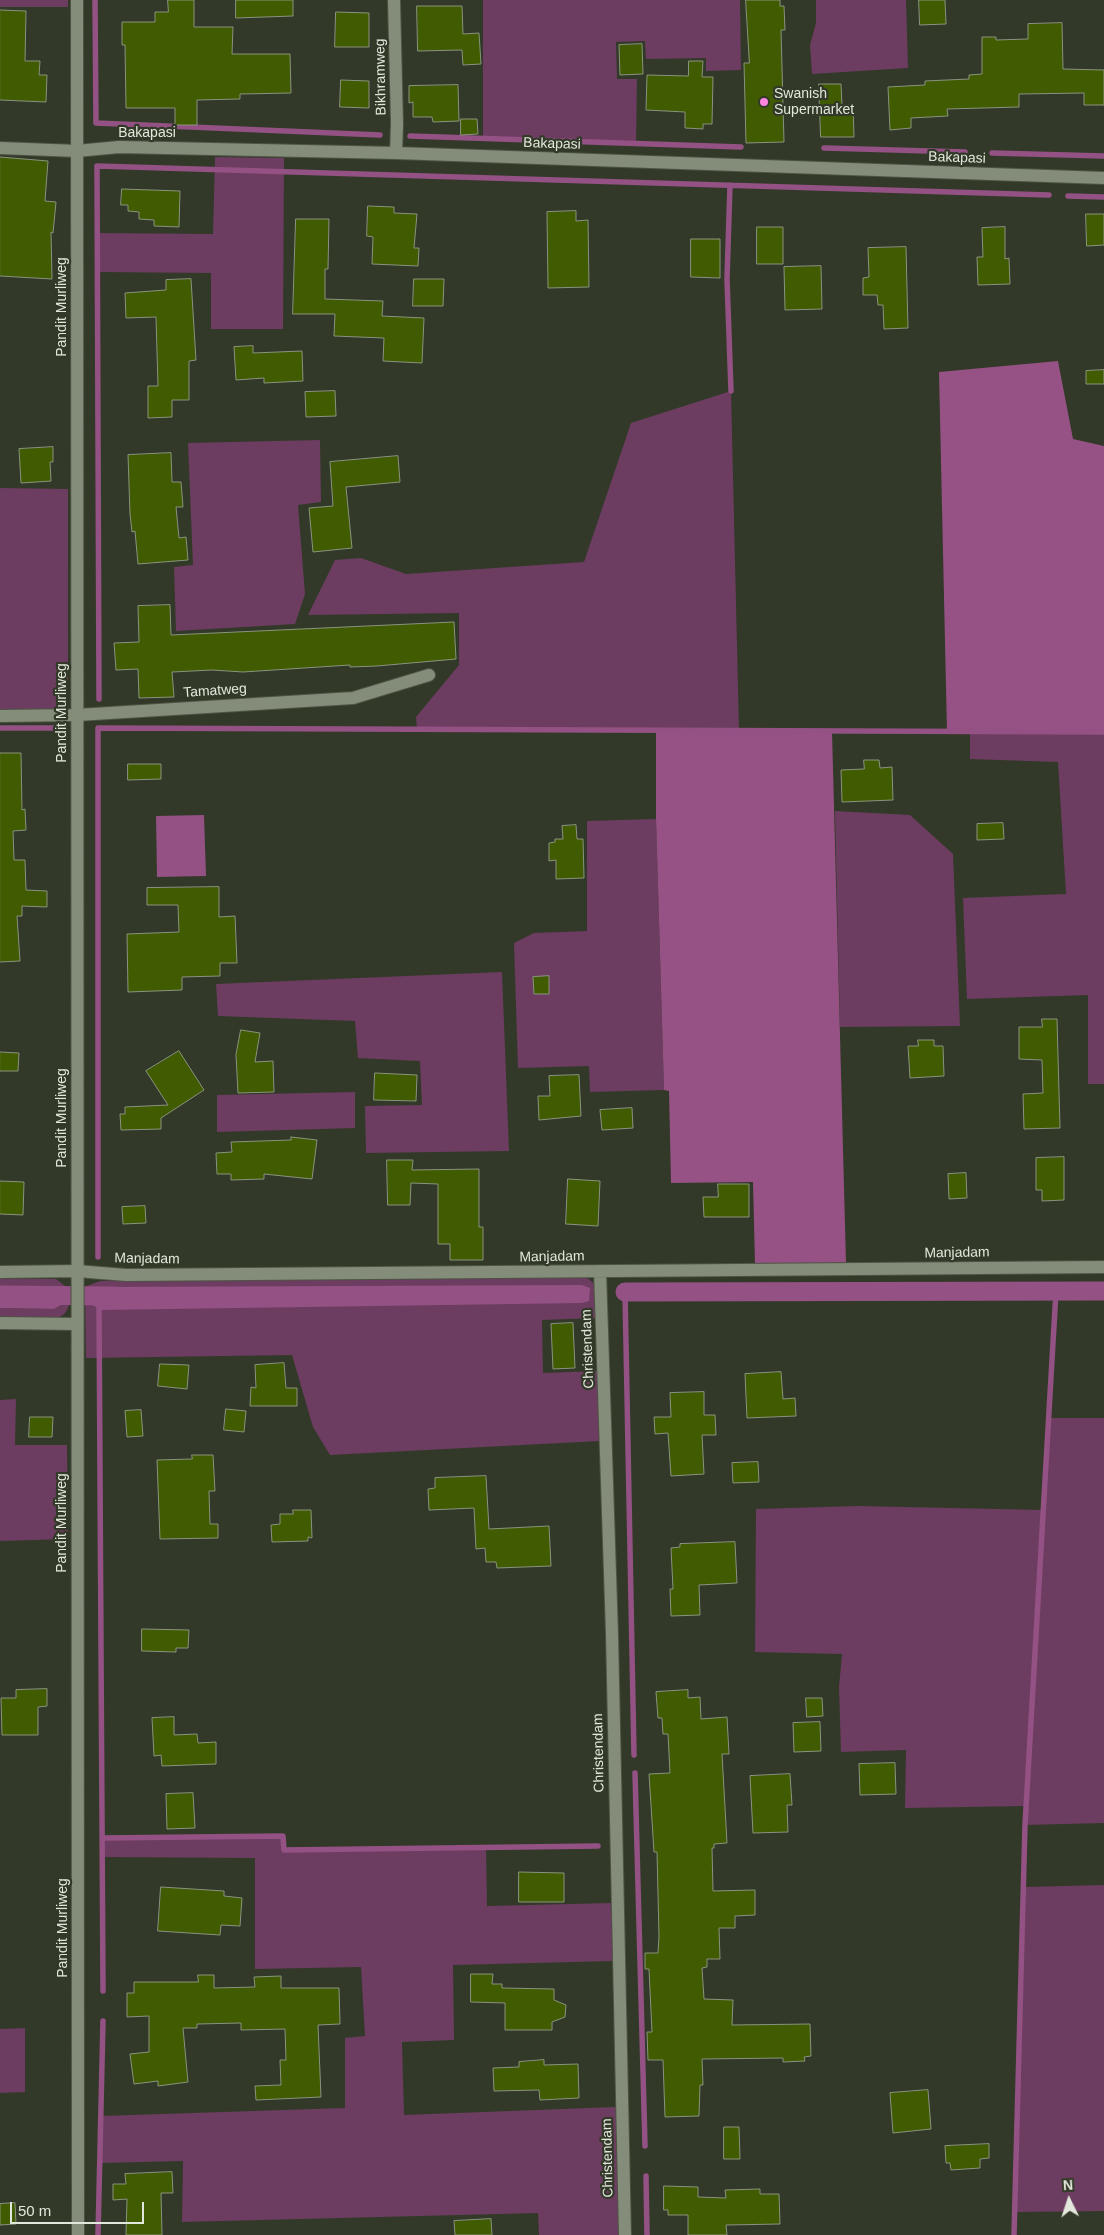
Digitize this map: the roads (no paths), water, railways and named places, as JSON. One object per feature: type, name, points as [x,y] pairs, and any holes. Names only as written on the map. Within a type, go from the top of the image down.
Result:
[{"type":"street","name":"Pandit Murliweg","points":[[77,0],[76,1321],[78,2235]]},
{"type":"street","name":"Bikhramweg","points":[[394,0],[396,153]]},
{"type":"street","name":"Bakapasi","points":[[0,148],[78,151],[119,147],[396,153],[1104,178]]},
{"type":"street","name":"Tamatweg","points":[[0,716],[77,715],[353,698],[428,675]]},
{"type":"street","name":"Manjadam","points":[[0,1272],[77,1277],[1104,1267]]},
{"type":"street","name":"Christendam","points":[[600,1271],[612,1653],[625,2235]]},
{"type":"street","points":[[0,1323],[76,1321]]},
{"type":"waterway","points":[[95,0],[96,123],[380,135]]},
{"type":"waterway","points":[[410,136],[741,147]]},
{"type":"waterway","points":[[824,148],[965,152]]},
{"type":"waterway","points":[[992,153],[1104,156]]},
{"type":"waterway","points":[[99,699],[97,166],[1049,195]]},
{"type":"waterway","points":[[730,185],[727,279],[731,391]]},
{"type":"waterway","points":[[1068,196],[1104,197]]},
{"type":"waterway","points":[[0,728],[61,728]]},
{"type":"waterway","points":[[98,1257],[98,728],[1104,732]]},
{"type":"waterway","points":[[1014,2235],[1025,1825],[1056,1291]]},
{"type":"waterway","points":[[625,1292],[1104,1291]]},
{"type":"waterway","points":[[625,1292],[634,1755]]},
{"type":"waterway","points":[[0,1295],[116,1296]]},
{"type":"waterway","points":[[99,1303],[103,1991]]},
{"type":"waterway","points":[[635,1773],[645,2146]]},
{"type":"waterway","points":[[102,1838],[283,1836],[284,1850],[598,1846]]},
{"type":"waterway","points":[[98,2235],[103,2021]]},
{"type":"waterway","points":[[646,2176],[647,2235]]},
{"type":"place","name":"Swanish Supermarket","points":[[764,102]]}]
